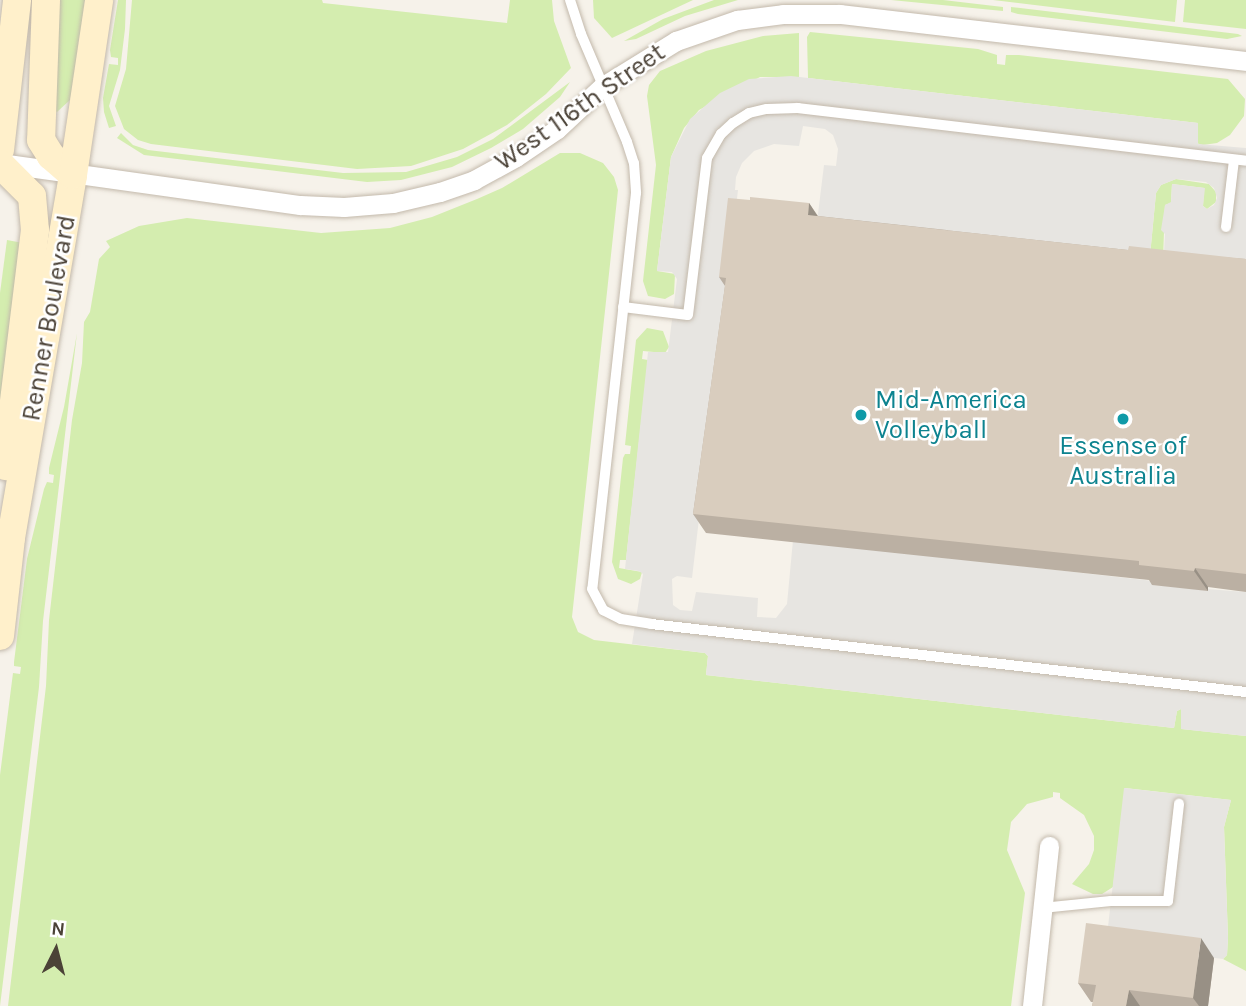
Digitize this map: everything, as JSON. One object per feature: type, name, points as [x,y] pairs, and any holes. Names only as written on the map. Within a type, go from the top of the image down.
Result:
[{"type":"main road","points":[[0,150],[18,0]]},
{"type":"main road","points":[[46,0],[41,140],[51,156],[73,175]]},
{"type":"main road","name":"Renner Boulevard","points":[[0,636],[11,538],[73,175],[99,0]]},
{"type":"main road","points":[[0,164],[32,196],[35,230],[6,460],[5,497],[11,538]]},
{"type":"street","name":"West 116th Street","points":[[0,164],[300,205],[344,207],[393,203],[440,192],[474,180],[516,157],[557,129],[603,86],[676,41],[737,20],[783,13],[840,14],[1246,61]]},
{"type":"street","points":[[1032,1006],[1049,846]]},
{"type":"lane","points":[[570,0],[634,163],[636,193],[592,589],[603,610],[621,619],[651,624],[1246,692]]},
{"type":"lane","points":[[623,307],[688,315],[707,158],[721,134],[733,123],[750,113],[767,109],[798,108],[1246,162]]},
{"type":"lane","points":[[1226,227],[1234,160]]},
{"type":"lane","points":[[1042,908],[1111,901],[1168,901],[1179,804]]},
{"type":"green space","points":[[56,0],[85,0],[74,87],[70,100],[57,112],[54,110]]},
{"type":"green space","points":[[118,0],[126,0],[125,29],[120,70],[109,106],[116,126],[109,128],[103,98],[109,64],[118,65],[118,58],[111,57],[110,50]]},
{"type":"green space","points":[[132,0],[322,0],[323,3],[507,23],[510,0],[552,0],[554,21],[571,68],[546,94],[507,125],[463,149],[411,166],[357,169],[151,144],[138,140],[124,129],[115,106],[126,69]]},
{"type":"green space","points":[[593,0],[693,0],[612,38],[594,18]]},
{"type":"green space","points":[[714,0],[738,0],[685,16],[636,39],[624,41],[663,19]]},
{"type":"green space","points":[[891,0],[943,0],[1003,7],[1003,11]]},
{"type":"green space","points":[[993,0],[1177,0],[1175,22]]},
{"type":"green space","points":[[1185,0],[1246,0],[1246,29],[1183,22]]},
{"type":"green space","points":[[1011,7],[1242,36],[1227,39],[1018,14],[1011,12]]},
{"type":"green space","points":[[810,32],[978,49],[997,55],[997,64],[1005,65],[1006,55],[1019,55],[1228,79],[1245,99],[1244,116],[1230,135],[1217,143],[1203,145],[1196,143],[1198,123],[808,78],[807,37]]},
{"type":"green space","points":[[799,33],[799,77],[760,77],[699,110],[684,128],[671,157],[657,271],[675,274],[674,294],[665,299],[648,296],[643,281],[656,165],[647,96],[649,85],[660,71],[706,51],[763,36]]},
{"type":"green space","points":[[570,82],[560,97],[523,129],[491,148],[452,167],[401,180],[367,182],[144,155],[117,138],[121,133],[133,145],[148,150],[343,173],[406,172],[457,157],[493,139]]},
{"type":"green space","points":[[560,153],[580,153],[603,163],[614,177],[618,190],[572,617],[578,632],[594,640],[705,653],[708,656],[706,675],[1174,728],[1177,711],[1181,709],[1182,729],[1246,736],[1246,971],[1223,959],[1227,955],[1228,938],[1224,827],[1231,800],[1125,788],[1113,887],[1102,894],[1093,894],[1072,884],[1089,864],[1094,850],[1094,836],[1084,815],[1060,798],[1060,793],[1053,792],[1053,797],[1027,804],[1011,822],[1007,850],[1025,893],[1011,1006],[8,1006],[46,686],[49,620],[72,420],[82,363],[84,322],[90,312],[99,259],[110,247],[106,241],[139,226],[187,218],[321,233],[390,228],[432,217],[502,188]]},
{"type":"green space","points":[[1176,179],[1209,184],[1216,192],[1216,202],[1207,209],[1203,206],[1204,188],[1172,184],[1171,203],[1165,205],[1163,259],[1149,266],[1156,193],[1161,185]]},
{"type":"green space","points":[[7,240],[23,243],[0,432],[0,293]]},
{"type":"green space","points":[[647,328],[663,331],[669,347],[665,353],[643,351],[642,359],[648,360],[626,560],[620,560],[619,568],[642,572],[640,579],[631,584],[618,579],[612,562],[623,458],[625,454],[630,454],[631,446],[625,445],[636,340]]},
{"type":"green space","points":[[77,333],[43,621],[39,687],[0,1006],[0,775],[13,673],[20,674],[21,667],[14,666],[14,662],[27,559],[44,489],[47,482],[53,483],[54,475],[49,474],[49,468],[64,407]]},
{"type":"shaded area","points":[[791,76],[1198,123],[1198,144],[1246,148],[1246,262],[1164,253],[1165,234],[1161,230],[1165,205],[1171,202],[1172,184],[1205,188],[1203,206],[1207,209],[1214,205],[1217,198],[1214,188],[1206,182],[1176,179],[1161,185],[1156,193],[1149,266],[817,222],[824,165],[836,166],[838,149],[833,135],[825,129],[803,126],[799,146],[774,144],[754,151],[742,163],[736,177],[735,190],[738,190],[692,578],[677,576],[672,579],[673,605],[680,610],[692,611],[696,592],[758,598],[757,617],[776,618],[787,604],[793,540],[1153,581],[1153,585],[1246,592],[1246,736],[1181,729],[1181,709],[1177,711],[1174,728],[706,675],[708,656],[705,653],[632,644],[643,574],[625,569],[648,352],[668,352],[677,279],[672,272],[657,271],[671,157],[690,119],[720,93],[749,79]]},
{"type":"shaded area","points":[[1124,788],[1231,800],[1224,827],[1228,938],[1227,955],[1223,959],[1106,944]]},
{"type":"building","points":[[750,197],[809,203],[808,215],[1128,250],[1129,246],[1246,259],[1246,574],[1195,568],[1194,571],[1139,565],[1139,561],[693,514],[726,278],[719,277],[728,198],[750,200]]},
{"type":"building","points":[[1086,923],[1201,938],[1193,998],[1129,990],[1126,1006],[1092,1006],[1096,985],[1078,983]]},
{"type":"place","name":"Mid-America Volleyball","points":[[861,415]]},
{"type":"place","name":"Essense of Australia","points":[[1123,419]]}]
